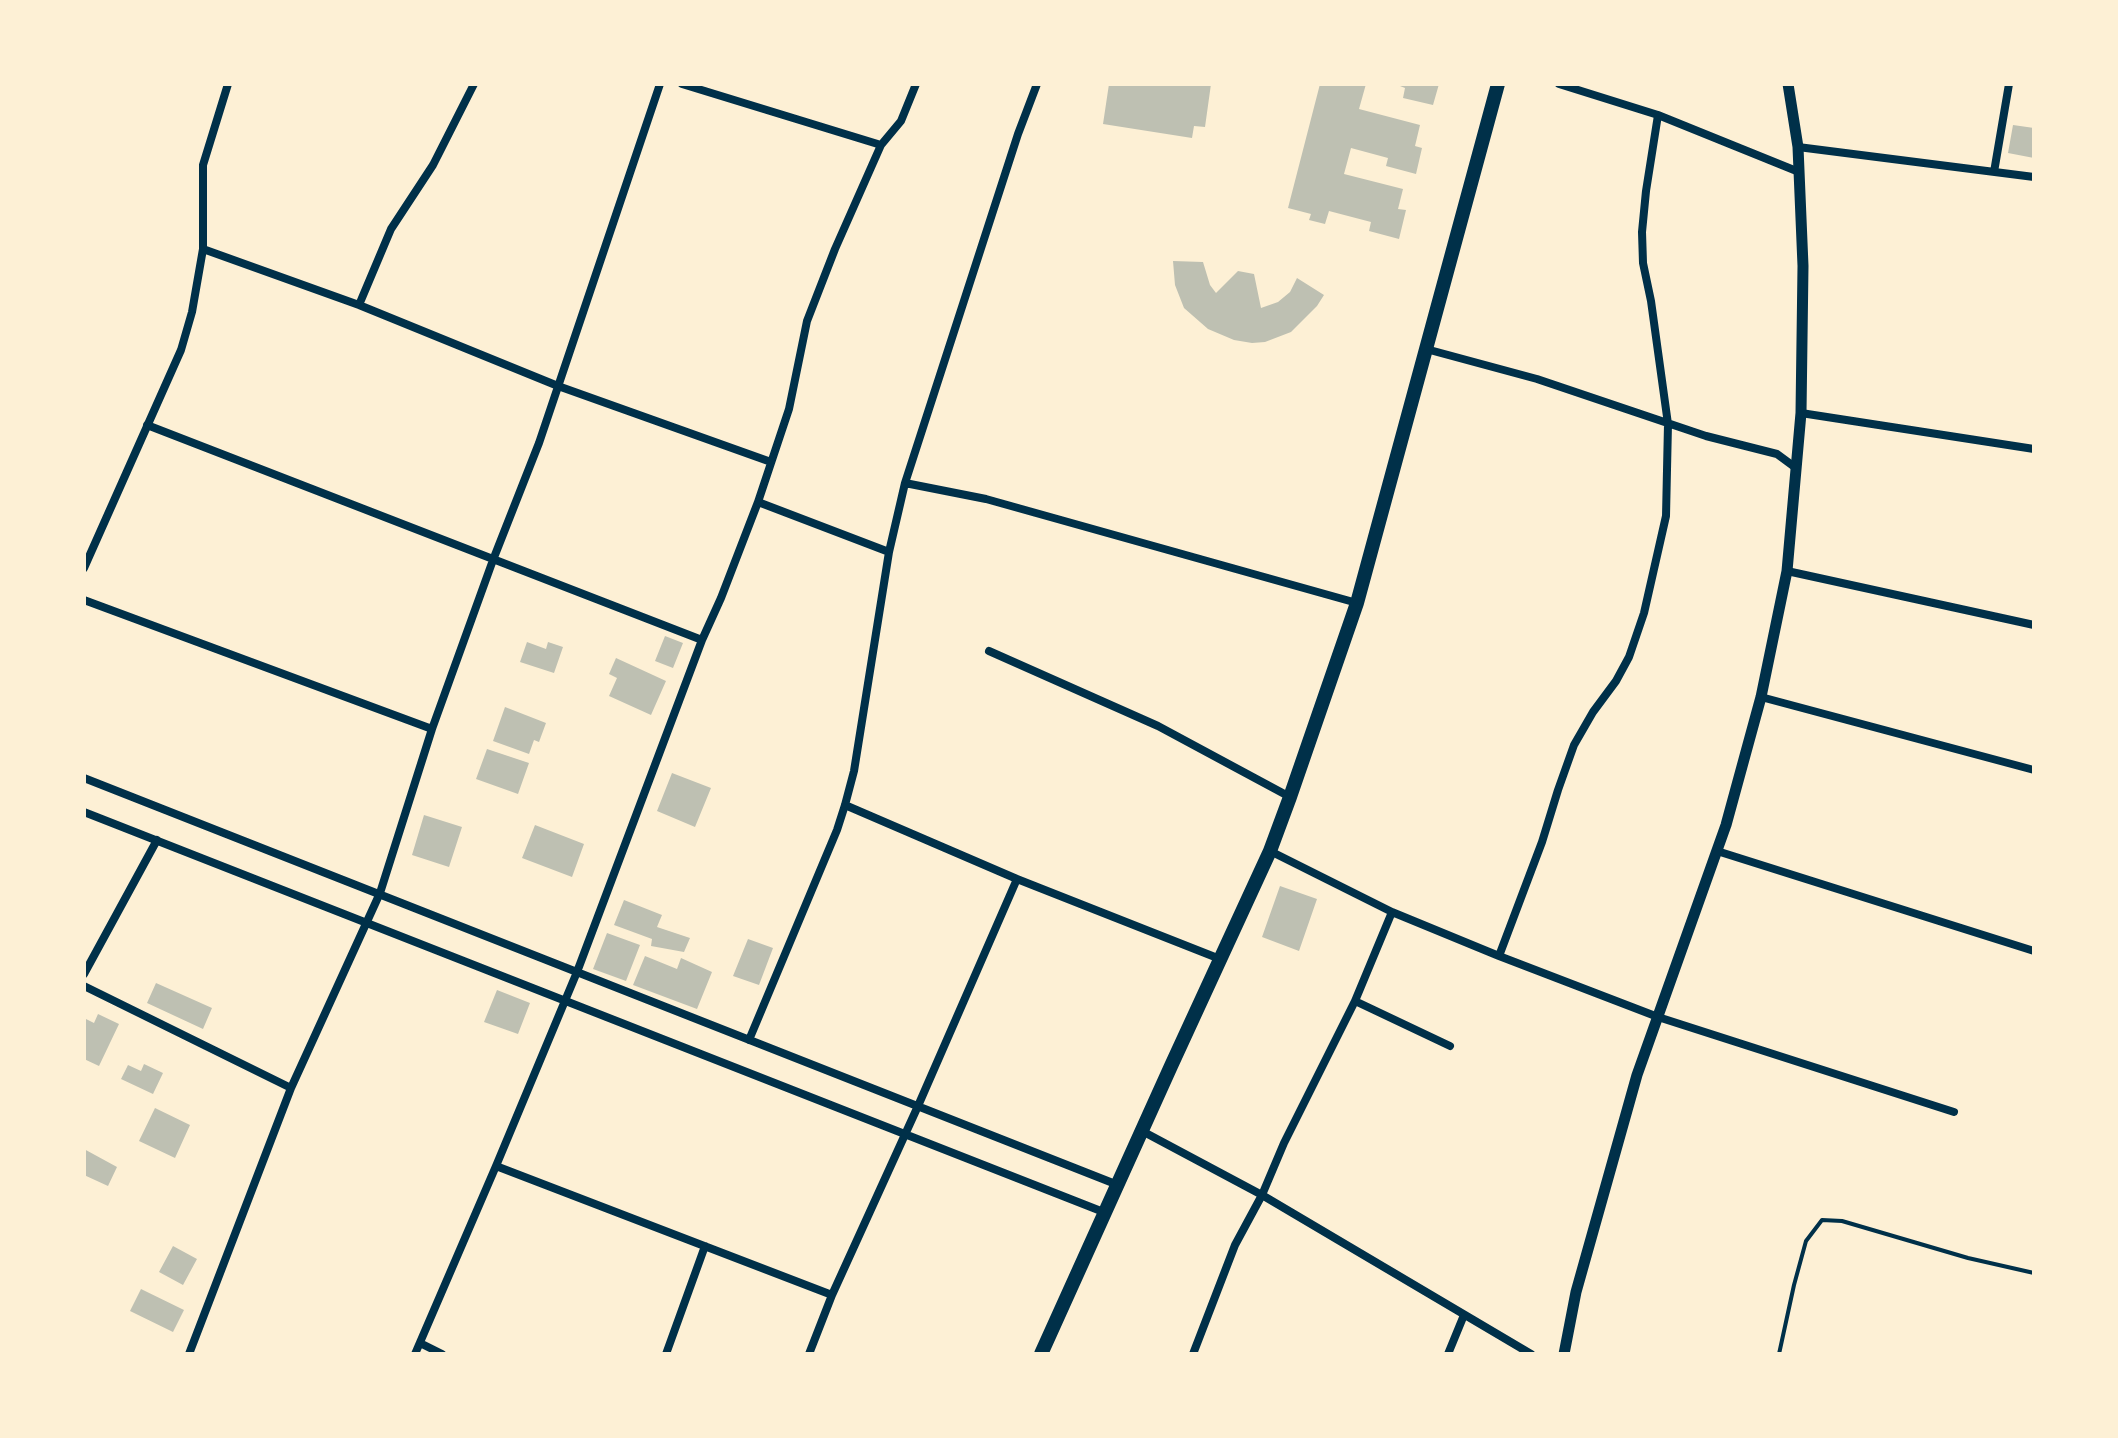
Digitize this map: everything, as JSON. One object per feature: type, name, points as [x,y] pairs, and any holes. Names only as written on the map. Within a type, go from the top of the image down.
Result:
[{"type":"main road","points":[[1041,1354],[1270,851],[1290,797],[1357,603],[1498,84]]},
{"type":"street","points":[[84,568],[181,350],[192,312],[203,249],[203,165],[228,84]]},
{"type":"street","points":[[359,305],[391,229],[433,165],[474,84]]},
{"type":"street","points":[[189,1354],[291,1088],[380,893],[432,729],[539,443],[660,84]]},
{"type":"street","points":[[682,84],[881,145]]},
{"type":"street","points":[[415,1354],[577,972],[702,640],[758,502],[789,409],[807,321],[835,249],[881,145],[901,121],[916,84]]},
{"type":"street","points":[[749,1040],[845,805],[854,771],[889,552],[905,483],[1037,84]]},
{"type":"street","points":[[1559,84],[1658,115],[1799,172]]},
{"type":"street","points":[[1564,1354],[1580,1277],[1637,1075],[1726,825],[1761,697],[1787,571],[1801,413],[1803,266],[1798,147],[1788,84]]},
{"type":"street","points":[[1994,172],[2009,84]]},
{"type":"street","points":[[1499,956],[1574,745],[1629,657],[1644,613],[1666,516],[1668,424],[1643,263],[1642,232],[1658,115]]},
{"type":"street","points":[[1798,147],[2034,177]]},
{"type":"street","points":[[203,249],[359,305],[558,386],[771,462]]},
{"type":"street","points":[[1426,349],[1537,379],[1706,436],[1777,454],[1796,468]]},
{"type":"street","points":[[1801,413],[2034,449]]},
{"type":"street","points":[[147,425],[702,640]]},
{"type":"street","points":[[905,483],[986,499],[1357,603]]},
{"type":"street","points":[[758,502],[889,552]]},
{"type":"street","points":[[84,543],[92,551]]},
{"type":"street","points":[[1787,571],[2034,625]]},
{"type":"street","points":[[84,600],[432,729]]},
{"type":"street","points":[[989,651],[1158,726],[1290,797]]},
{"type":"street","points":[[1761,697],[2034,770]]},
{"type":"street","points":[[84,778],[1118,1185]]},
{"type":"street","points":[[845,805],[1017,879],[1220,959]]},
{"type":"street","points":[[84,812],[1106,1213]]},
{"type":"street","points":[[84,974],[157,840]]},
{"type":"street","points":[[1270,851],[1392,912],[1658,1017],[1954,1112]]},
{"type":"street","points":[[1717,851],[2034,951]]},
{"type":"street","points":[[809,1354],[832,1295],[1017,879]]},
{"type":"street","points":[[1193,1354],[1235,1245],[1355,1001],[1392,912]]},
{"type":"street","points":[[84,986],[291,1088]]},
{"type":"street","points":[[1355,1001],[1450,1046]]},
{"type":"street","points":[[1142,1131],[1262,1195],[1531,1354]]},
{"type":"street","points":[[496,1166],[832,1295]]},
{"type":"street","points":[[666,1354],[705,1246]]},
{"type":"street","points":[[1448,1354],[1464,1315]]},
{"type":"street","points":[[420,1343],[442,1354]]},
{"type":"path","points":[[1779,1354],[1806,1241],[1822,1220],[1842,1221],[1968,1258],[2034,1273]]},
{"type":"building","points":[[1109,84],[1211,84],[1205,127],[1194,126],[1192,138],[1103,124]]},
{"type":"building","points":[[1320,84],[1366,84],[1359,109],[1420,125],[1415,146],[1422,148],[1416,174],[1386,166],[1388,158],[1351,148],[1344,174],[1403,189],[1398,209],[1406,210],[1399,239],[1369,231],[1371,222],[1329,211],[1325,224],[1309,220],[1311,214],[1288,208]]},
{"type":"building","points":[[1395,84],[1439,84],[1433,105],[1403,98],[1405,88]]},
{"type":"building","points":[[2013,125],[2034,128],[2034,158],[2008,153]]},
{"type":"building","points":[[1173,261],[1203,262],[1210,285],[1216,293],[1238,271],[1254,274],[1261,308],[1278,302],[1290,292],[1297,278],[1324,295],[1291,332],[1265,342],[1234,340],[1208,329],[1184,308],[1175,285]]},
{"type":"building","points":[[665,636],[683,643],[673,668],[655,661]]},
{"type":"building","points":[[527,642],[546,649],[548,642],[563,647],[554,673],[520,662]]},
{"type":"building","points":[[616,658],[666,681],[651,715],[609,696],[617,678],[609,674]]},
{"type":"building","points":[[505,707],[546,723],[539,742],[534,740],[529,754],[493,741]]},
{"type":"building","points":[[487,749],[529,763],[518,794],[476,779]]},
{"type":"building","points":[[672,773],[711,788],[695,827],[657,811]]},
{"type":"building","points":[[424,815],[462,827],[449,867],[412,855]]},
{"type":"building","points":[[535,825],[584,844],[572,877],[522,858]]},
{"type":"building","points":[[1280,886],[1317,899],[1299,951],[1262,937]]},
{"type":"building","points":[[624,900],[662,915],[657,927],[690,938],[684,952],[651,946],[652,939],[614,925]]},
{"type":"building","points":[[607,933],[640,945],[626,981],[593,969]]},
{"type":"building","points":[[748,939],[773,948],[759,985],[733,976]]},
{"type":"building","points":[[645,956],[677,969],[681,958],[712,972],[697,1009],[633,985]]},
{"type":"building","points":[[156,983],[212,1008],[203,1029],[147,1003]]},
{"type":"building","points":[[497,990],[530,1003],[518,1034],[484,1022]]},
{"type":"building","points":[[98,1014],[119,1024],[99,1066],[84,1059],[84,1018],[94,1023]]},
{"type":"building","points":[[144,1064],[163,1073],[153,1094],[121,1079],[128,1065],[141,1071]]},
{"type":"building","points":[[155,1108],[190,1125],[175,1158],[139,1141]]},
{"type":"building","points":[[84,1149],[117,1167],[108,1186],[84,1175]]},
{"type":"building","points":[[173,1246],[197,1259],[183,1285],[159,1272]]},
{"type":"building","points":[[141,1289],[184,1310],[173,1332],[130,1311]]}]
